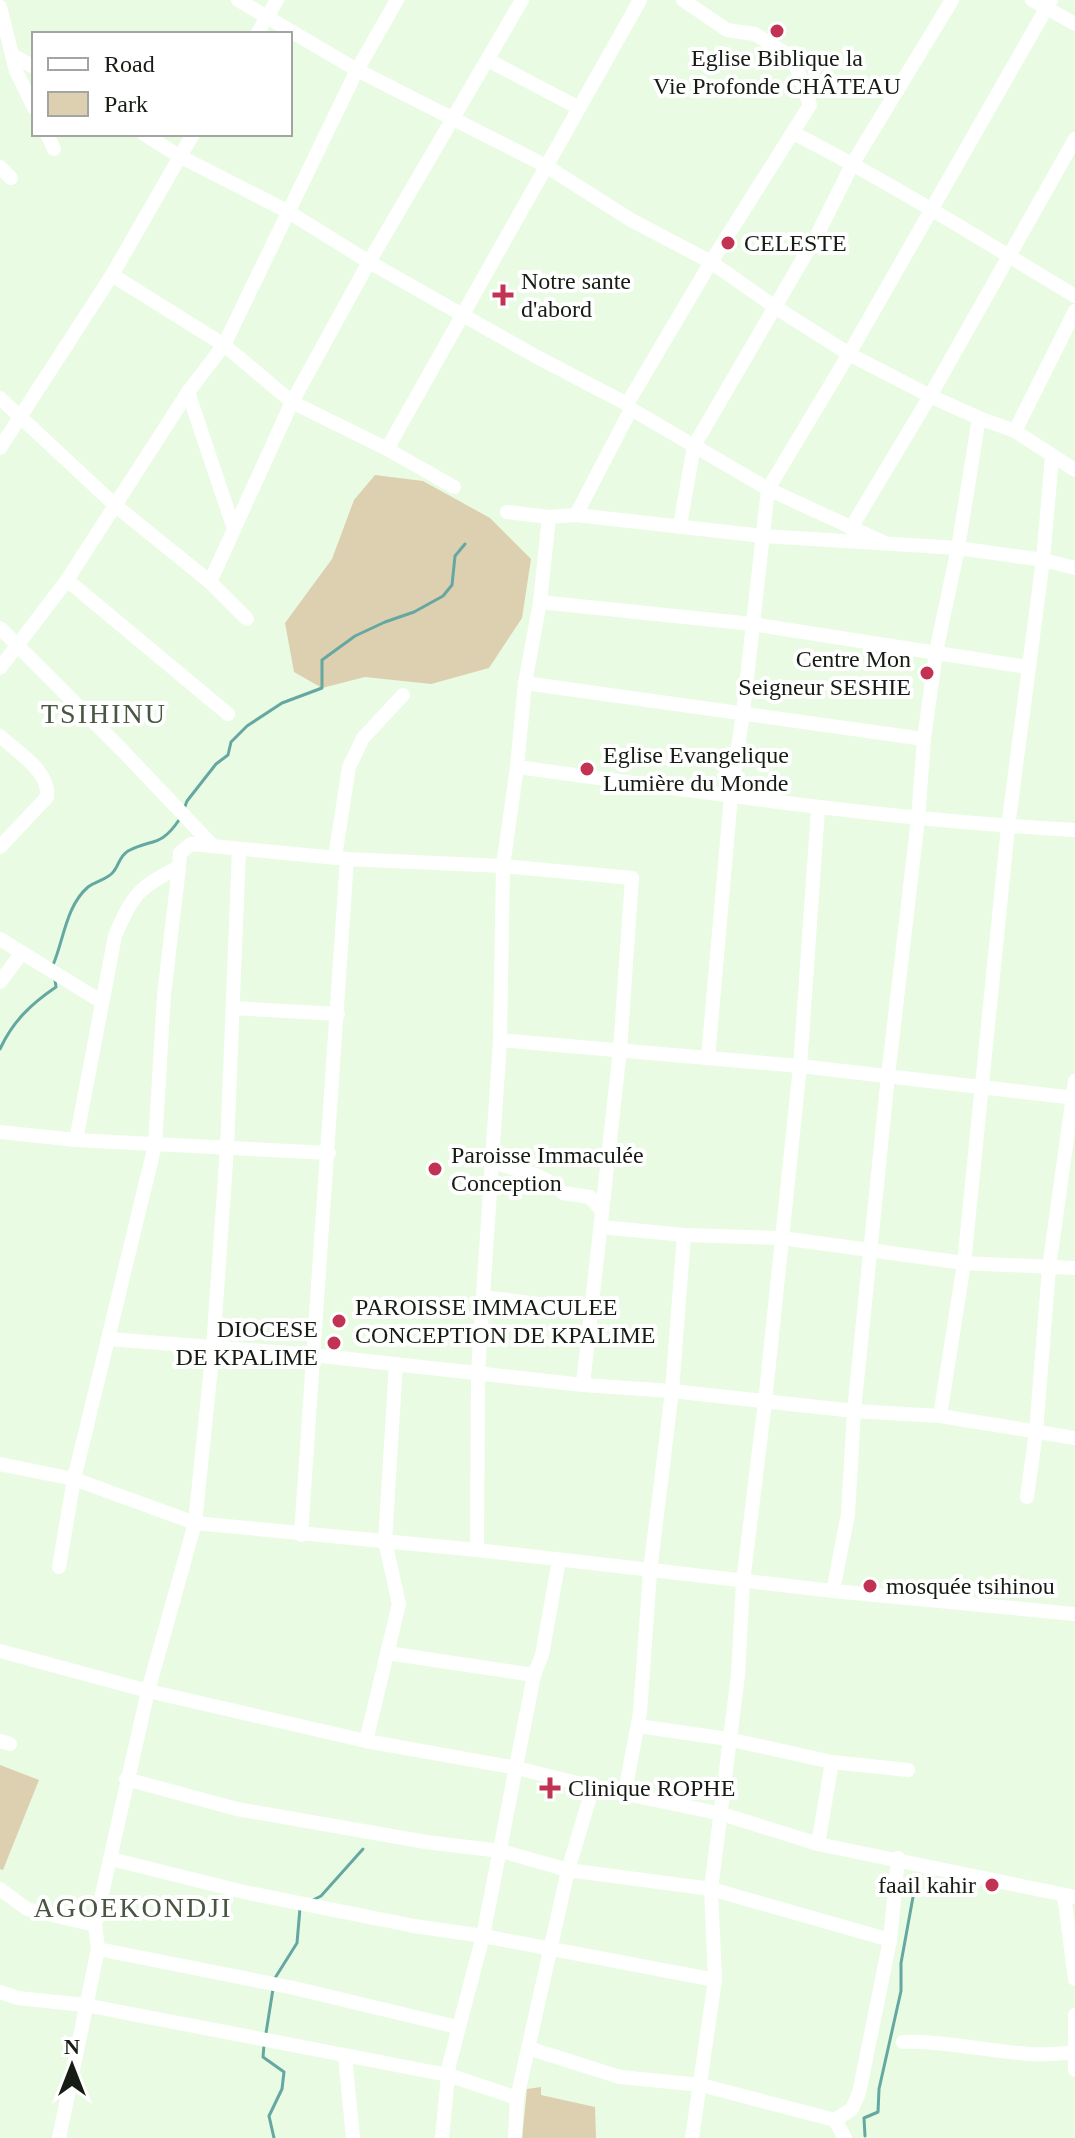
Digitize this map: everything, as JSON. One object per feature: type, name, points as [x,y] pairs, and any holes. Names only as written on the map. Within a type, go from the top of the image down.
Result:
[{"type":"street","points":[[238,0],[290,32]]},
{"type":"street","points":[[258,32],[277,0]]},
{"type":"street","points":[[0,668],[67,580],[188,392],[224,345],[357,70],[397,0]]},
{"type":"street","points":[[210,582],[292,402],[369,262],[522,0]]},
{"type":"street","points":[[387,449],[640,0]]},
{"type":"street","points":[[576,515],[629,406],[711,262],[810,105],[793,58],[755,34],[727,30],[683,0]]},
{"type":"street","points":[[680,525],[694,446],[818,233],[853,163],[952,0]]},
{"type":"street","points":[[1032,0],[1049,4],[1075,24]]},
{"type":"street","points":[[708,1058],[731,796],[768,489],[849,354],[1049,4]]},
{"type":"street","points":[[0,7],[16,71],[32,104]]},
{"type":"street","points":[[292,33],[357,70],[546,166],[631,220],[711,262],[849,354],[930,396],[1015,431],[1075,470]]},
{"type":"street","points":[[12,55],[32,66]]},
{"type":"street","points":[[488,60],[579,108]]},
{"type":"street","points":[[793,133],[931,208],[1075,296]]},
{"type":"street","points":[[48,136],[54,149]]},
{"type":"street","points":[[147,136],[179,156],[287,211],[369,262],[629,406],[768,489],[883,542]]},
{"type":"street","points":[[0,448],[112,275],[192,136]]},
{"type":"street","points":[[851,528],[930,396],[1075,139]]},
{"type":"street","points":[[0,167],[11,178]]},
{"type":"street","points":[[112,275],[224,345],[292,402],[387,449],[454,487]]},
{"type":"street","points":[[1015,431],[1075,311]]},
{"type":"street","points":[[188,392],[234,529]]},
{"type":"street","points":[[0,398],[116,506],[210,582],[247,619]]},
{"type":"street","points":[[833,1591],[848,1514],[854,1411],[924,739],[936,652],[958,548],[979,418]]},
{"type":"street","points":[[940,1416],[964,1263],[1008,827],[1043,560],[1052,457]]},
{"type":"street","points":[[507,512],[549,517],[576,515],[763,536],[958,548],[1043,560],[1075,568]]},
{"type":"street","points":[[477,1550],[478,1372],[500,1040],[503,866],[549,517]]},
{"type":"street","points":[[67,580],[228,714]]},
{"type":"street","points":[[540,602],[752,624],[1027,667]]},
{"type":"street","points":[[0,628],[213,846]]},
{"type":"street","points":[[525,683],[924,739]]},
{"type":"street","points":[[301,1535],[338,1014],[341,858],[349,767],[363,738],[403,695]]},
{"type":"street","points":[[0,736],[44,776],[48,789],[47,797],[0,847]]},
{"type":"street","points":[[517,767],[774,800],[818,809],[1008,827],[1075,830]]},
{"type":"street","points":[[692,2138],[715,1980],[711,1889],[738,1675],[743,1582],[800,1066],[818,809]]},
{"type":"street","points":[[59,1567],[74,1479],[155,1145],[164,995],[180,853],[191,844],[341,858],[503,866],[632,878],[620,1049],[583,1385]]},
{"type":"street","points":[[59,2138],[98,1949],[95,1925],[126,1779],[195,1523],[213,1348],[227,1148],[239,849]]},
{"type":"street","points":[[76,1140],[115,936],[127,906],[147,883],[179,867]]},
{"type":"street","points":[[0,939],[102,1002]]},
{"type":"street","points":[[0,982],[21,954]]},
{"type":"street","points":[[234,1008],[338,1014]]},
{"type":"street","points":[[500,1040],[800,1066],[1074,1098]]},
{"type":"street","points":[[1027,1497],[1036,1432],[1049,1268],[1075,1081]]},
{"type":"street","points":[[0,1132],[76,1140],[329,1153]]},
{"type":"street","points":[[492,1162],[536,1175],[563,1193],[590,1197],[602,1211]]},
{"type":"street","points":[[601,1227],[684,1235],[782,1238],[964,1263],[1075,1268]]},
{"type":"street","points":[[625,1792],[638,1726],[650,1572],[672,1391],[684,1235]]},
{"type":"street","points":[[483,1297],[547,1305],[592,1305]]},
{"type":"street","points":[[109,1339],[313,1355],[854,1411],[940,1416],[1075,1438]]},
{"type":"street","points":[[366,1741],[399,1604],[385,1541],[396,1364]]},
{"type":"street","points":[[0,1464],[74,1479],[195,1523],[1075,1614]]},
{"type":"street","points":[[442,2138],[448,2075],[457,2027],[483,1936],[559,1560]]},
{"type":"street","points":[[0,1651],[148,1691],[366,1741],[517,1768],[722,1814],[818,1844],[898,1858],[1070,1896],[1075,1979]]},
{"type":"street","points":[[387,1653],[534,1675]]},
{"type":"street","points":[[638,1726],[728,1739],[832,1762],[908,1770]]},
{"type":"street","points":[[818,1844],[832,1762]]},
{"type":"street","points":[[126,1779],[237,1809],[426,1842],[501,1851],[568,1870],[711,1889],[890,1940]]},
{"type":"street","points":[[515,2138],[517,2098],[528,2048],[568,1870],[593,1787]]},
{"type":"street","points":[[835,2120],[852,2109],[859,2093],[890,1940],[898,1858]]},
{"type":"street","points":[[111,1859],[244,1892],[715,1980]]},
{"type":"street","points":[[0,1889],[27,1909],[95,1925]]},
{"type":"street","points":[[98,1949],[294,1988],[457,2027]]},
{"type":"street","points":[[0,1992],[18,1998],[85,2005],[448,2075],[517,2098]]},
{"type":"street","points":[[1075,2015],[1075,2070]]},
{"type":"street","points":[[903,2042],[929,2041],[1001,2052],[1055,2056],[1074,2052]]},
{"type":"street","points":[[528,2048],[620,2077],[701,2085],[835,2120],[845,2138]]},
{"type":"street","points":[[345,2056],[353,2138]]},
{"type":"green space","points":[[375,475],[423,481],[490,518],[531,559],[522,618],[489,668],[431,684],[365,677],[322,688],[294,672],[285,623],[332,559],[354,500]]},
{"type":"green space","points":[[0,1765],[39,1780],[3,1870],[0,1869]]},
{"type":"green space","points":[[541,2087],[541,2095],[595,2107],[596,2138],[522,2138],[527,2089]]},
{"type":"waterway","points":[[184,809],[216,764],[228,755],[231,742],[247,726],[282,703],[322,688],[322,660],[355,636],[414,612],[443,596],[452,585],[455,556],[465,544]]},
{"type":"waterway","points":[[53,965],[70,913],[81,895],[88,887],[112,874],[128,851],[161,839],[179,820]]},
{"type":"waterway","points":[[0,1049],[24,1014],[56,987],[55,980]]},
{"type":"waterway","points":[[313,1900],[321,1896],[363,1849]]},
{"type":"waterway","points":[[865,2136],[864,2118],[878,2112],[879,2089],[901,1991],[901,1963],[917,1875]]},
{"type":"waterway","points":[[275,1978],[297,1943],[300,1908]]},
{"type":"waterway","points":[[266,2033],[273,1989]]},
{"type":"waterway","points":[[264,2045],[263,2057],[284,2072],[282,2089],[269,2116],[274,2138]]},
{"type":"place","name":"Eglise Biblique la Vie Profonde CHÂTEAU","points":[[777,31]]},
{"type":"place","name":"CELESTE","points":[[728,243]]},
{"type":"place","name":"Notre sante d'abord","points":[[503,295]]},
{"type":"place","name":"Centre Mon Seigneur SESHIE","points":[[927,673]]},
{"type":"place","name":"Eglise Evangelique Lumière du Monde","points":[[587,769]]},
{"type":"place","name":"Paroisse Immaculée Conception","points":[[435,1169]]},
{"type":"place","name":"PAROISSE IMMACULEE CONCEPTION DE KPALIME","points":[[339,1321]]},
{"type":"place","name":"DIOCESE DE KPALIME","points":[[334,1343]]},
{"type":"place","name":"mosquée tsihinou","points":[[870,1586]]},
{"type":"place","name":"Clinique ROPHE","points":[[550,1788]]},
{"type":"place","name":"faail kahir","points":[[992,1885]]},
{"type":"district","name":"TSIHINU","points":[[104,713]]},
{"type":"district","name":"AGOEKONDJI","points":[[133,1907]]}]
